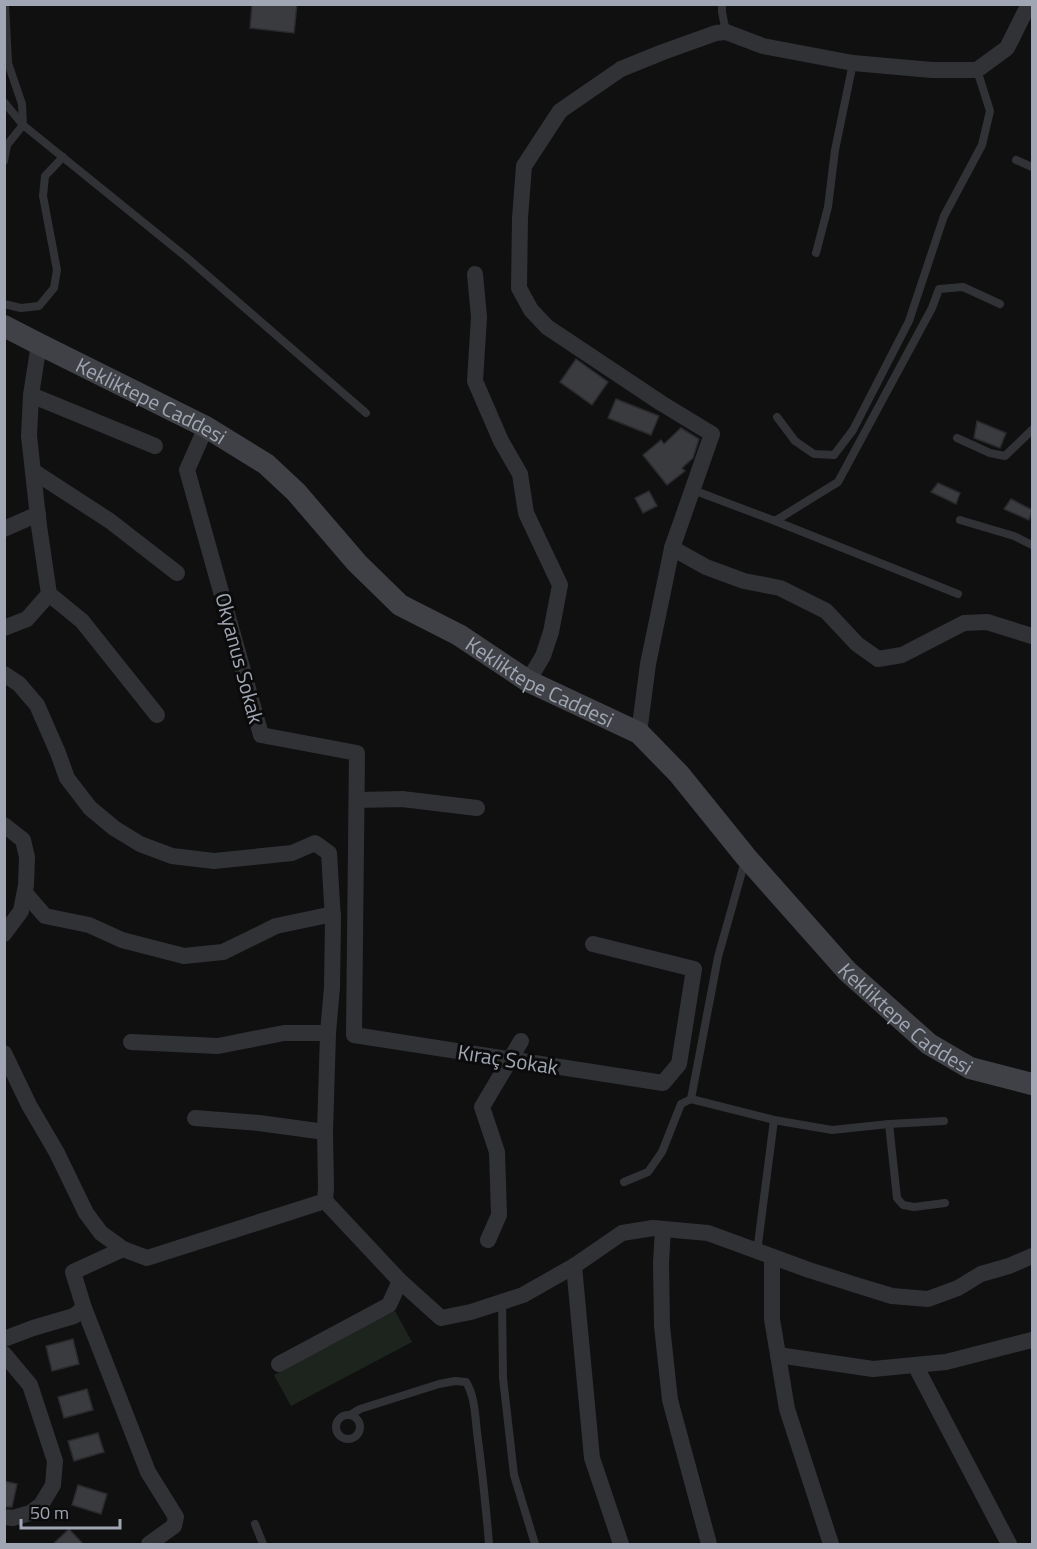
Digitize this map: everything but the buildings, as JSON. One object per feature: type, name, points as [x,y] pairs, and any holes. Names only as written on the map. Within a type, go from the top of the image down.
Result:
[{"type":"street","points":[[639,733],[648,664],[672,548],[712,434],[661,403],[548,327],[531,309],[519,288],[519,218],[524,166],[560,111],[621,69],[717,33],[726,32],[763,46],[853,63],[932,70],[977,70],[1007,48],[1029,4]]},
{"type":"street","points":[[475,274],[479,317],[475,381],[501,441],[520,474],[526,513],[560,585],[551,632],[543,656],[528,681]]},
{"type":"street","name":"Kekliktepe Caddesi","points":[[4,326],[206,427],[266,464],[296,492],[357,563],[400,605],[459,635],[528,681],[639,733],[679,774],[746,857],[847,970],[929,1044],[970,1068],[1032,1084]]},
{"type":"street","points":[[39,344],[31,395],[29,436],[49,594],[82,621],[157,715]]},
{"type":"street","points":[[31,395],[155,446]]},
{"type":"street","name":"Okyanus Sokak","points":[[206,427],[187,470],[261,735],[357,753],[354,1035]]},
{"type":"street","points":[[33,471],[110,521],[177,573]]},
{"type":"street","points":[[4,529],[38,514]]},
{"type":"street","points":[[672,548],[706,567],[744,581],[780,588],[826,611],[857,644],[878,659],[902,656],[964,624],[987,622],[1032,636]]},
{"type":"street","points":[[4,628],[27,619],[49,594]]},
{"type":"street","points":[[4,674],[19,684],[37,705],[67,778],[90,808],[114,828],[140,844],[172,856],[214,861],[292,853],[315,843],[329,853],[333,914],[332,987],[328,1033],[324,1202]]},
{"type":"street","points":[[357,800],[402,799],[477,808]]},
{"type":"street","points":[[4,825],[23,840],[27,857],[25,893],[21,911],[4,934]]},
{"type":"street","points":[[25,893],[45,916],[88,925],[122,940],[184,956],[223,952],[276,926],[333,914]]},
{"type":"street","name":"Kıraç Sokak","points":[[354,1035],[663,1083],[679,1064],[694,969],[593,944]]},
{"type":"street","points":[[130,1042],[218,1046],[284,1033],[328,1033]]},
{"type":"street","points":[[489,1240],[499,1215],[497,1152],[482,1107],[521,1041]]},
{"type":"street","points":[[4,1053],[86,1213],[101,1233],[123,1249],[147,1258],[324,1202]]},
{"type":"street","points":[[195,1118],[326,1131]]},
{"type":"street","points":[[324,1202],[400,1281],[441,1318],[471,1312],[524,1295],[574,1266],[622,1233],[653,1227],[708,1233],[818,1273],[892,1296],[928,1299],[958,1288],[981,1274],[1032,1256]]},
{"type":"street","points":[[663,1229],[662,1326],[670,1400],[709,1545]]},
{"type":"street","points":[[123,1249],[73,1272],[84,1308],[148,1472],[176,1517],[174,1527],[152,1542]]},
{"type":"street","points":[[765,1254],[772,1319],[787,1409],[831,1545]]},
{"type":"street","points":[[574,1266],[592,1458],[621,1545]]},
{"type":"street","points":[[279,1364],[389,1305],[400,1281]]},
{"type":"street","points":[[4,1340],[33,1328],[74,1316],[84,1308]]},
{"type":"street","points":[[778,1355],[873,1369],[946,1362],[1032,1340]]},
{"type":"street","points":[[4,1354],[30,1385],[55,1461],[53,1485],[40,1505],[30,1513],[13,1518],[4,1517]]},
{"type":"street","points":[[915,1365],[1009,1545]]},
{"type":"lane","points":[[4,4],[8,63],[22,104],[23,125],[7,145],[4,161]]},
{"type":"lane","points":[[722,4],[726,32]]},
{"type":"lane","points":[[816,253],[828,207],[835,150],[853,63]]},
{"type":"lane","points":[[777,417],[795,441],[814,454],[834,455],[854,430],[909,321],[944,216],[982,145],[990,111],[977,70]]},
{"type":"lane","points":[[4,102],[23,125],[185,255],[366,412]]},
{"type":"lane","points":[[4,304],[21,308],[39,306],[54,288],[57,270],[43,195],[45,176],[63,157]]},
{"type":"lane","points":[[1016,160],[1032,167]]},
{"type":"lane","points":[[775,521],[838,482],[932,308],[939,289],[963,286],[1000,304]]},
{"type":"lane","points":[[957,438],[990,453],[1005,456],[1032,430]]},
{"type":"lane","points":[[693,490],[958,594]]},
{"type":"lane","points":[[960,520],[1014,536],[1032,545]]},
{"type":"lane","points":[[691,1099],[718,957],[746,857]]},
{"type":"lane","points":[[624,1182],[648,1172],[662,1152],[681,1104],[691,1099],[774,1120],[832,1130],[944,1121]]},
{"type":"lane","points":[[765,1254],[774,1120]]},
{"type":"lane","points":[[889,1124],[897,1198],[903,1205],[914,1207],[945,1203]]},
{"type":"lane","points":[[502,1302],[503,1378],[514,1475],[535,1545]]},
{"type":"lane","points":[[350,1415],[360,1409],[439,1384],[454,1381],[466,1382],[471,1390],[475,1418],[486,1499],[489,1545]]},
{"type":"lane","points":[[255,1524],[263,1545]]},
{"type":"shaded area","points":[[395,1311],[412,1342],[291,1406],[274,1375]]}]
